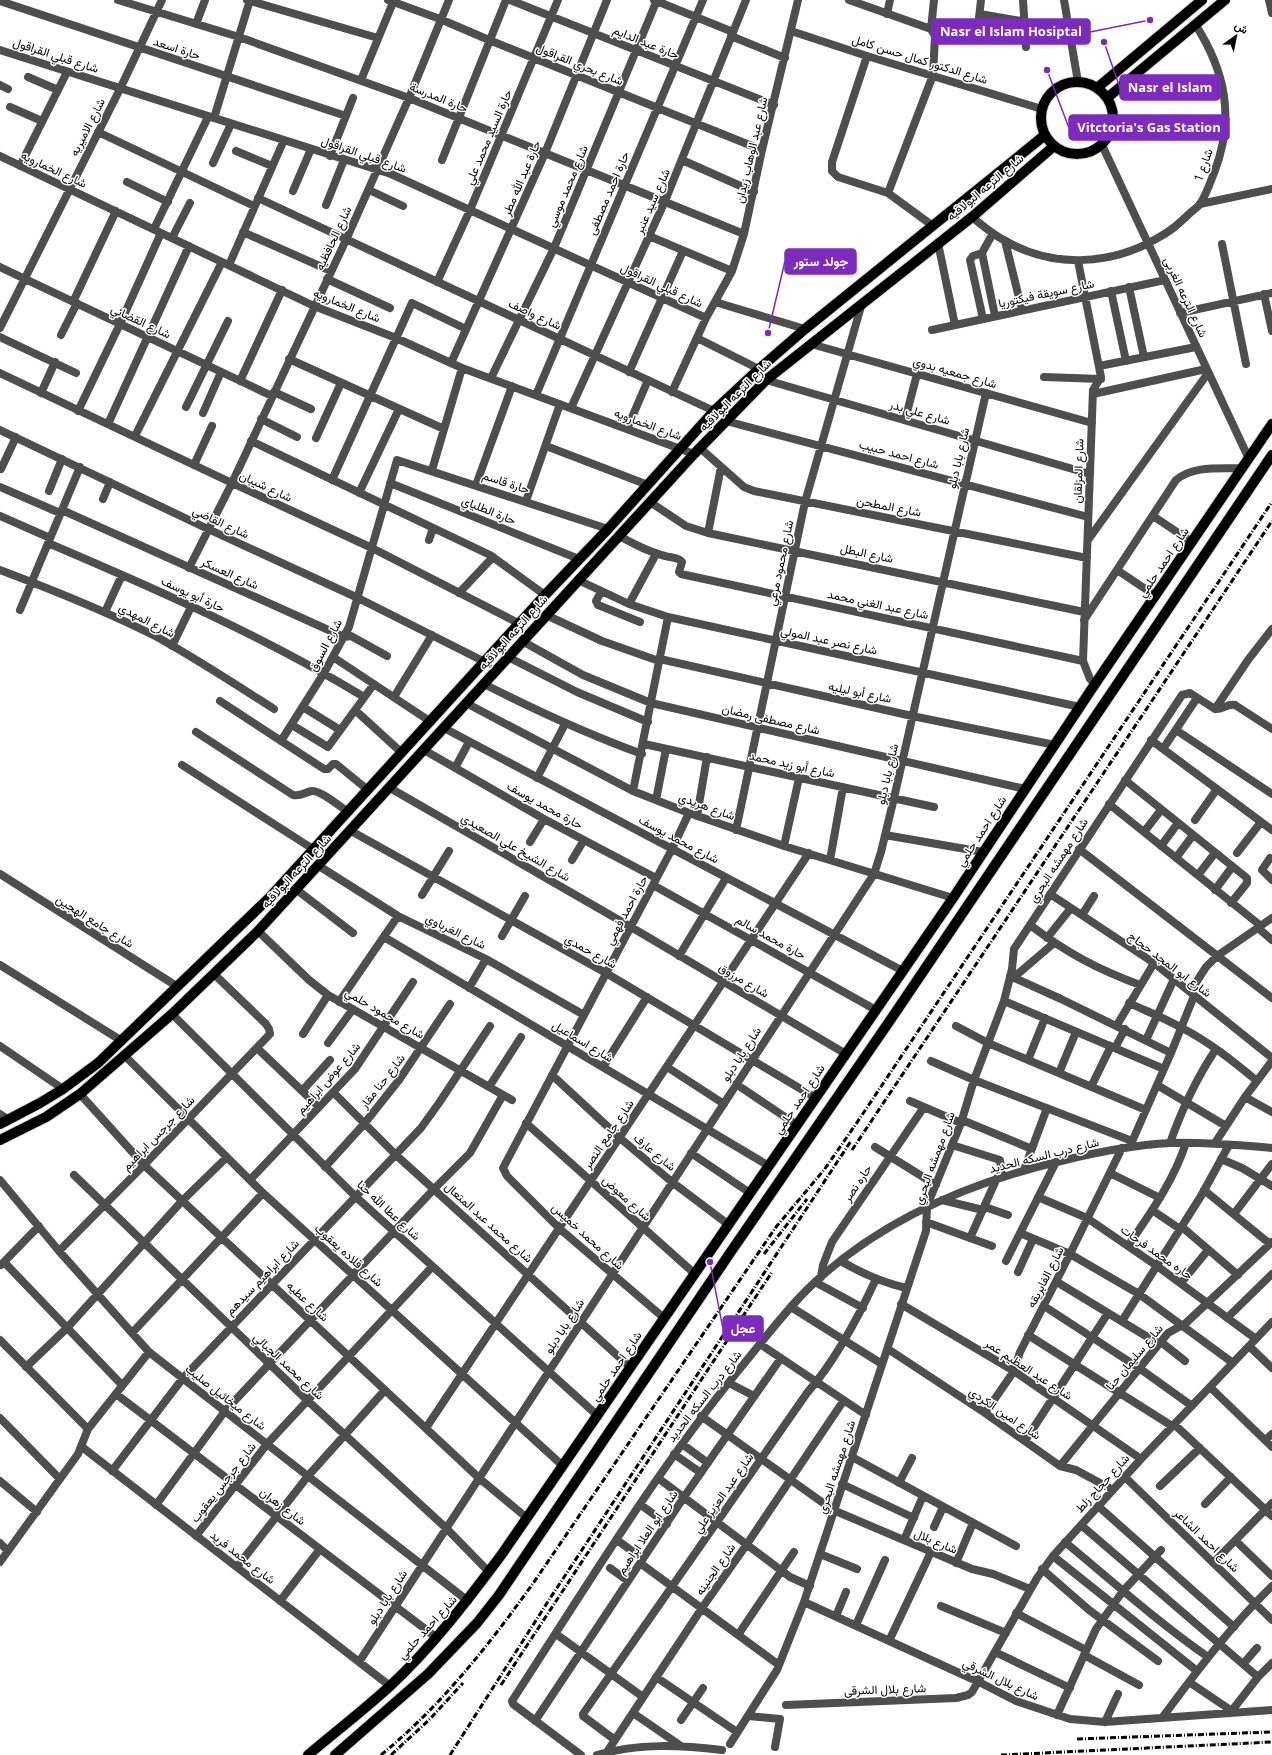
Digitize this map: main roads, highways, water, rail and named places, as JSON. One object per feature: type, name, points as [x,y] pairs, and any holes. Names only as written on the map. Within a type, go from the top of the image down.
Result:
[{"type":"main road","points":[[1107,98],[1225,0]]},
{"type":"main road","points":[[1097,88],[1197,1]]},
{"type":"main road","points":[[1069,83],[1088,83],[1097,88],[1107,98],[1113,110],[1114,123],[1110,135],[1096,150],[1082,154],[1067,153],[1054,146],[1045,135],[1041,122],[1042,109],[1046,100],[1056,89],[1069,83]]},
{"type":"main road","name":"شارع الترعه البولاقيه","points":[[3,1119],[63,1090],[98,1063],[269,898],[545,595],[608,529],[679,448],[714,411],[805,329],[1045,135]]},
{"type":"main road","name":"شارع الترعه البولاقيه","points":[[0,1140],[46,1117],[80,1094],[172,1014],[258,931],[281,908],[578,580],[697,451],[766,380],[972,217],[1054,146]]},
{"type":"main road","name":"شارع احمد حلمي","points":[[308,1755],[390,1686],[437,1638],[489,1572],[598,1416],[630,1367],[953,898],[1095,684],[1272,424]]},
{"type":"main road","points":[[335,1755],[428,1674],[477,1623],[498,1595],[892,1019],[1272,455]]},
{"type":"main road","points":[[269,898],[281,908]]},
{"type":"main road","points":[[578,1444],[593,1454]]},
{"type":"railway","points":[[381,1755],[424,1716],[463,1674],[500,1629],[534,1582],[776,1227],[824,1170],[856,1124],[1272,502]]},
{"type":"railway","points":[[852,1150],[1272,521]]},
{"type":"railway","points":[[450,1755],[549,1600],[851,1141]]},
{"type":"railway","points":[[764,1254],[807,1199]]},
{"type":"railway","points":[[501,1685],[772,1272]]},
{"type":"railway","points":[[391,1755],[430,1719],[463,1683]]},
{"type":"railway","points":[[1077,1739],[1272,1732]]},
{"type":"railway","points":[[1001,1755],[1272,1742]]},
{"type":"place","name":"Nasr el Islam Hosiptal","points":[[1150,20]]},
{"type":"place","name":"Nasr el Islam","points":[[1104,42]]},
{"type":"place","name":"Vitctoria's Gas Station","points":[[1047,70]]},
{"type":"place","name":"جولد ستور","points":[[768,333]]},
{"type":"place","name":"عجل","points":[[710,1262]]}]
